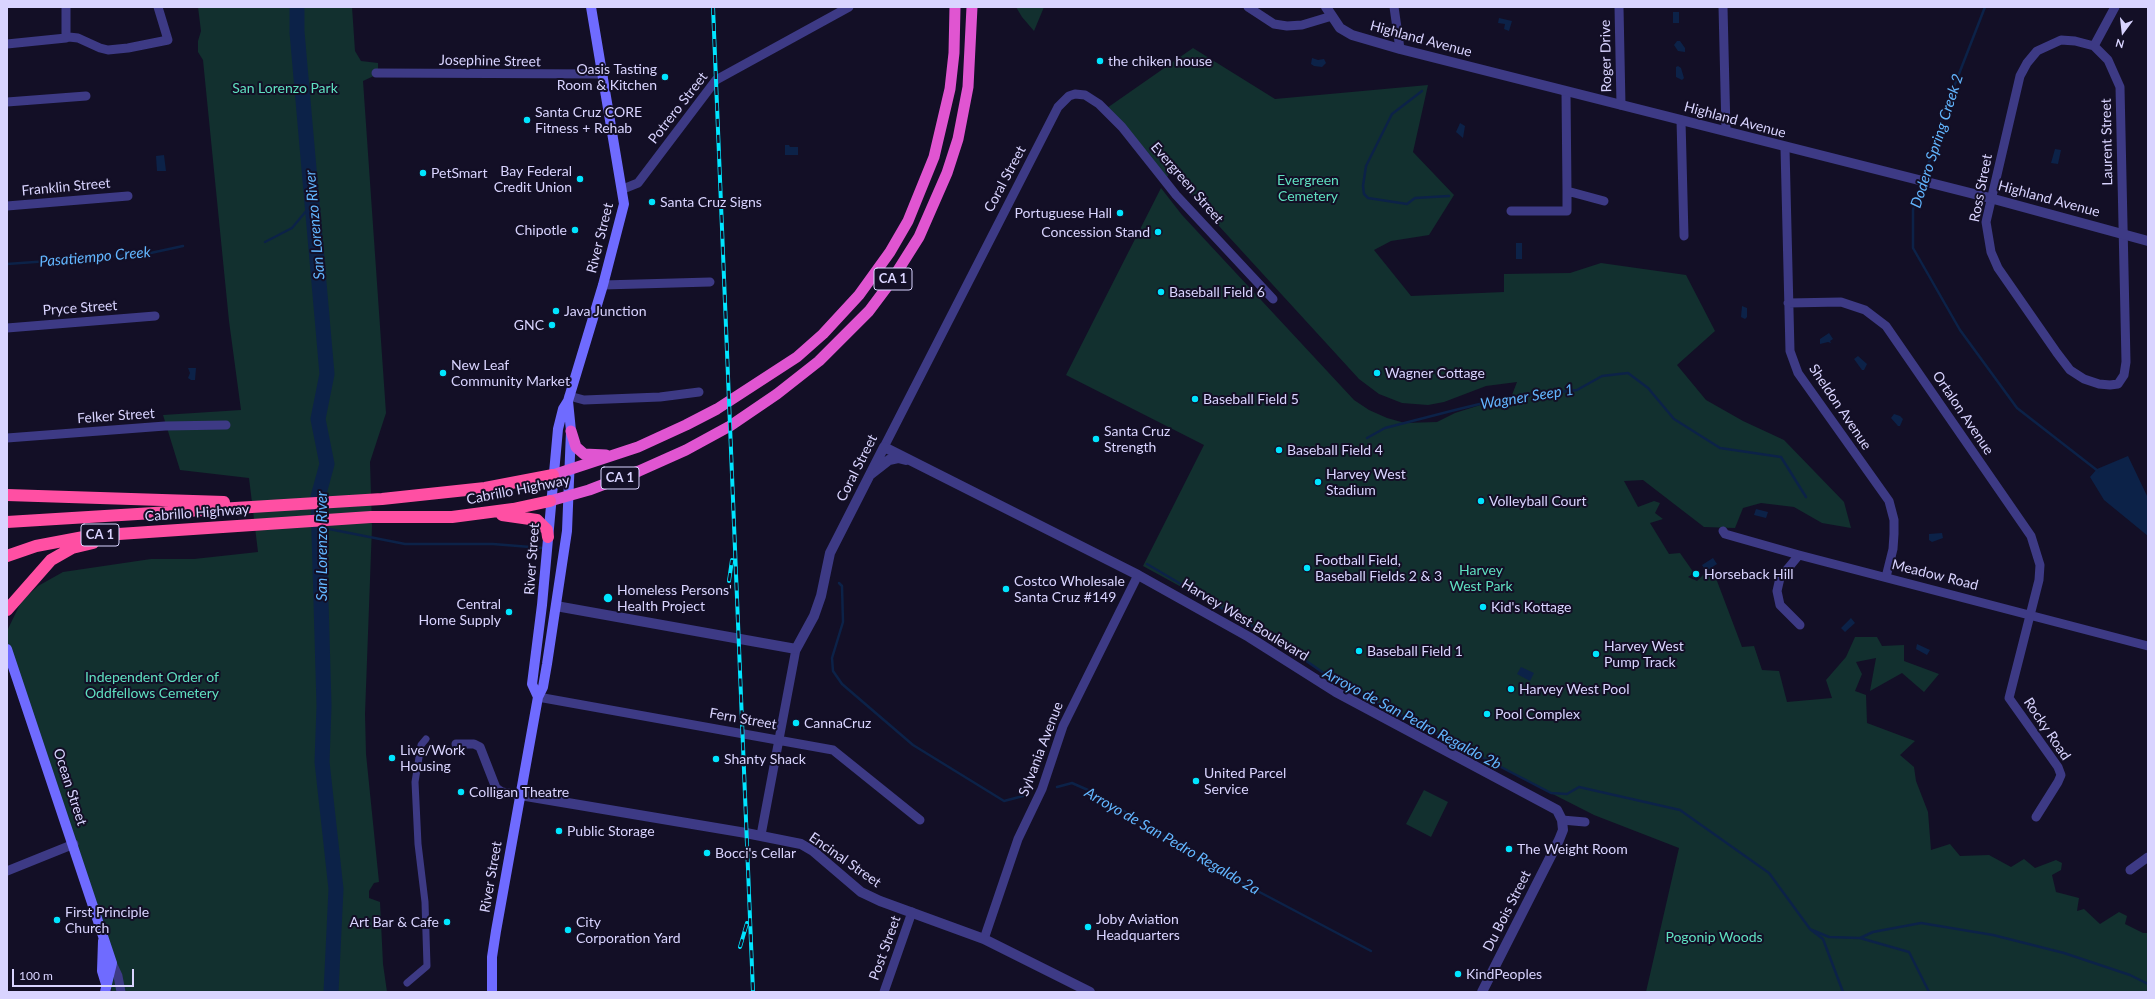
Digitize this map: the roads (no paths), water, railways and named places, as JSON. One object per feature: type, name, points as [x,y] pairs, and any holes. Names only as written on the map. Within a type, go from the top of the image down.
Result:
[{"type":"highway","name":"Cabrillo Highway","points":[[7,522],[369,500],[485,488],[553,475],[621,454],[701,417],[783,367],[828,330],[870,281],[908,222],[934,157],[950,89],[955,7]]},
{"type":"highway","name":"Cabrillo Highway","points":[[7,556],[36,546],[72,539],[371,516],[447,517],[487,513],[550,501],[606,484],[660,462],[730,426],[763,404],[819,361],[869,311],[890,283],[916,242],[934,206],[947,173],[960,127],[968,87],[972,7]]},
{"type":"highway","points":[[571,431],[576,447],[584,454],[595,456],[621,454]]},
{"type":"highway","points":[[7,496],[206,501],[277,505]]},
{"type":"highway","points":[[487,513],[535,520],[545,527],[548,538]]},
{"type":"highway","points":[[7,610],[46,564],[66,550],[90,544],[194,529]]},
{"type":"main road","name":"River Street","points":[[538,697],[532,684],[542,605],[550,501],[559,420],[569,398],[603,285],[624,204],[623,189],[604,74],[591,7]]},
{"type":"main road","name":"River Street","points":[[492,992],[492,957],[496,931],[538,697],[543,687],[567,531],[571,431],[569,398]]},
{"type":"main road","name":"Ocean Street","points":[[7,649],[74,844],[85,884],[112,963],[105,988]]},
{"type":"main road","name":"Ocean Street","points":[[103,936],[102,966],[105,988]]},
{"type":"street","points":[[66,7],[68,38]]},
{"type":"street","points":[[7,44],[78,38],[108,50],[128,48],[168,40],[158,7]]},
{"type":"street","name":"Potrero Street","points":[[623,189],[638,183],[716,80],[849,7]]},
{"type":"street","points":[[1248,7],[1274,24],[1287,26],[1302,25],[1332,16]]},
{"type":"street","name":"Highland Avenue","points":[[1326,7],[1340,28],[1352,35],[1400,49],[1566,92],[1726,131],[1785,148],[1990,198],[2148,241]]},
{"type":"street","points":[[1394,7],[1400,49]]},
{"type":"street","name":"Roger Drive","points":[[1619,7],[1621,105]]},
{"type":"street","points":[[1723,7],[1726,131]]},
{"type":"street","points":[[2094,46],[2115,7]]},
{"type":"street","name":"Ross Street","points":[[2094,46],[2061,40],[2037,51],[2027,63],[2020,76],[1990,198],[1986,222],[1991,252],[1998,268],[2070,370],[2084,379],[2099,384],[2118,384]]},
{"type":"street","name":"Laurent Street","points":[[2094,46],[2108,60],[2120,87],[2126,362],[2124,375],[2118,384]]},
{"type":"street","name":"Josephine Street","points":[[376,73],[604,74]]},
{"type":"street","points":[[1511,211],[1567,211],[1566,92]]},
{"type":"street","name":"Evergreen Street","points":[[1076,94],[1085,95],[1099,104],[1122,127],[1176,195],[1273,299]]},
{"type":"street","name":"Coral Street","points":[[796,649],[814,616],[821,596],[830,553],[868,477],[1058,107],[1069,96],[1076,94]]},
{"type":"street","points":[[7,102],[86,96]]},
{"type":"street","points":[[1681,120],[1684,236]]},
{"type":"street","name":"Sheldon Avenue","points":[[1785,148],[1790,351],[1798,373],[1888,501],[1894,520],[1894,534],[1893,549],[1886,577]]},
{"type":"street","points":[[1567,191],[1604,201]]},
{"type":"street","name":"Franklin Street","points":[[7,206],[128,196]]},
{"type":"street","points":[[603,285],[710,282]]},
{"type":"street","name":"Ortalon Avenue","points":[[1788,303],[1841,302],[1865,310],[1886,326],[2031,536],[2040,565],[2039,580],[2009,698]]},
{"type":"street","name":"Pryce Street","points":[[7,328],[155,316]]},
{"type":"street","points":[[569,398],[584,400],[660,397],[699,392]]},
{"type":"street","name":"Felker Street","points":[[7,438],[165,426],[226,425]]},
{"type":"street","name":"Harvey West Boulevard","points":[[884,447],[1138,575],[1249,637],[1336,692],[1547,804],[1557,810],[1562,820]]},
{"type":"street","points":[[868,477],[889,460],[898,458],[914,461]]},
{"type":"street","name":"Meadow Road","points":[[1723,531],[1725,534],[1799,555],[2031,614],[2148,646]]},
{"type":"street","points":[[1799,555],[1780,578],[1777,591],[1780,605],[1800,625]]},
{"type":"street","name":"Sylvania Avenue","points":[[984,938],[1018,839],[1042,789],[1063,726],[1138,575]]},
{"type":"street","points":[[556,606],[796,649],[761,835]]},
{"type":"street","name":"Fern Street","points":[[538,697],[833,750],[920,820]]},
{"type":"street","name":"Rocky Road","points":[[2009,698],[2058,767],[2061,775],[2036,817]]},
{"type":"street","points":[[407,983],[427,966],[425,902],[418,844],[415,782],[422,745],[426,739]]},
{"type":"street","points":[[456,744],[474,744],[480,747],[496,788],[502,792],[520,794]]},
{"type":"street","name":"Encinal Street","points":[[520,794],[761,835],[801,844],[813,851],[861,892],[984,938],[1090,992]]},
{"type":"street","points":[[1562,820],[1585,822]]},
{"type":"street","name":"Du Bois Street","points":[[1482,992],[1559,840],[1563,830],[1562,820]]},
{"type":"street","points":[[7,871],[74,844]]},
{"type":"street","points":[[2130,870],[2148,857]]},
{"type":"street","name":"Post Street","points":[[884,992],[912,912]]},
{"type":"street","name":"Ocean Street","points":[[112,963],[118,976],[121,992]]},
{"type":"water","points":[[1673,12],[1679,12],[1679,23],[1673,23]]},
{"type":"water","points":[[1499,18],[1512,21],[1509,31],[1504,29],[1505,24],[1498,23]]},
{"type":"water","points":[[1677,41],[1680,41],[1685,48],[1685,52],[1678,51],[1674,45]]},
{"type":"water","points":[[1312,58],[1318,60],[1324,59],[1326,63],[1322,67],[1314,66],[1311,64]]},
{"type":"water","points":[[1678,66],[1681,68],[1684,78],[1682,80],[1676,77],[1676,67]]},
{"type":"water","points":[[1460,123],[1465,126],[1463,138],[1456,132]]},
{"type":"water","points":[[785,145],[789,145],[790,147],[798,147],[798,155],[785,155]]},
{"type":"water","points":[[2055,149],[2061,150],[2058,164],[2051,163]]},
{"type":"water","points":[[164,155],[166,171],[157,171],[156,156]]},
{"type":"water","points":[[1516,243],[1522,243],[1522,259],[1516,259]]},
{"type":"water","points":[[1742,306],[1747,308],[1747,317],[1745,319],[1741,317]]},
{"type":"water","points":[[1829,333],[1833,339],[1830,341],[1831,343],[1828,342],[1820,344],[1820,339]]},
{"type":"water","points":[[1858,356],[1867,364],[1864,370],[1862,370],[1854,359]]},
{"type":"water","points":[[188,368],[196,368],[195,380],[188,378],[190,373]]},
{"type":"water","points":[[1894,414],[1903,419],[1900,426],[1898,426],[1891,418]]},
{"type":"water","points":[[2128,456],[2148,498],[2148,536],[2104,500],[2090,477],[2097,469]]},
{"type":"water","points":[[1756,509],[1768,512],[1766,518],[1754,515]]},
{"type":"water","points":[[1942,533],[1943,538],[1932,542],[1929,540],[1929,534]]},
{"type":"water","points":[[1713,558],[1717,564],[1706,571],[1702,565]]},
{"type":"water","points":[[1851,618],[1855,623],[1845,632],[1841,628]]},
{"type":"water","points":[[1917,644],[1930,650],[1927,655],[1916,649]]},
{"type":"water","points":[[1521,667],[1534,673],[1530,681],[1517,674]]},
{"type":"waterway","name":"San Lorenzo River","points":[[297,7],[297,32],[327,374],[318,419],[327,464],[318,497],[324,706],[322,762],[336,889],[331,992]]},
{"type":"waterway","name":"Dodero Spring Creek 2","points":[[1923,178],[1933,151],[1943,115],[1985,7]]},
{"type":"waterway","points":[[1422,91],[1392,114],[1366,166],[1363,186],[1364,194],[1368,198],[1407,204],[1415,198],[1449,196]]},
{"type":"waterway","name":"Dodero Spring Creek 2","points":[[1921,182],[1913,210],[1913,248],[1960,330],[2017,408],[2098,471]]},
{"type":"waterway","name":"Pasatiempo Creek","points":[[265,242],[292,228],[312,204]]},
{"type":"waterway","name":"Pasatiempo Creek","points":[[7,264],[146,254],[183,246]]},
{"type":"waterway","name":"Wagner Seep 1","points":[[1367,438],[1385,428],[1455,410],[1500,399],[1577,390],[1602,376],[1628,373],[1648,388],[1674,419],[1720,448],[1781,457],[1806,497]]},
{"type":"waterway","points":[[319,527],[405,544],[493,544],[543,548]]},
{"type":"waterway","name":"Arroyo de San Pedro Regaldo 2b","points":[[1147,564],[1282,644],[1335,681],[1551,793],[1567,794],[1579,787],[1680,810],[1769,873],[1810,929],[1823,939],[1843,992]]},
{"type":"waterway","name":"Arroyo de San Pedro Regaldo 2a","points":[[839,583],[842,586],[843,622],[832,658],[833,671],[842,684],[913,745],[1004,801],[1023,796]]},
{"type":"waterway","name":"Arroyo de San Pedro Regaldo 2a","points":[[1057,787],[1072,783],[1097,794],[1216,869],[1371,951]]},
{"type":"waterway","points":[[1812,930],[1829,937],[1860,938],[1873,932],[1921,923],[1993,935],[2064,953],[2130,975],[2148,984]]},
{"type":"waterway","points":[[1860,938],[1909,952],[1929,992]]},
{"type":"railway","points":[[713,7],[753,992]]},
{"type":"railway","points":[[729,581],[732,560]]},
{"type":"railway","points":[[740,947],[747,923]]},
{"type":"place","name":"the chiken house","points":[[1100,61]]},
{"type":"place","name":"Oasis Tasting Room & Kitchen","points":[[665,77]]},
{"type":"place","name":"Santa Cruz CORE Fitness + Rehab","points":[[527,120]]},
{"type":"place","name":"PetSmart","points":[[423,173]]},
{"type":"place","name":"Bay Federal Credit Union","points":[[580,179]]},
{"type":"place","name":"Santa Cruz Signs","points":[[652,202]]},
{"type":"place","name":"Portuguese Hall","points":[[1120,213]]},
{"type":"place","name":"Chipotle","points":[[575,230]]},
{"type":"place","name":"Concession Stand","points":[[1158,232]]},
{"type":"place","name":"Baseball Field 6","points":[[1161,292]]},
{"type":"place","name":"Java Junction","points":[[556,311]]},
{"type":"place","name":"GNC","points":[[552,325]]},
{"type":"place","name":"New Leaf Community Market","points":[[443,373]]},
{"type":"place","name":"Wagner Cottage","points":[[1377,373]]},
{"type":"place","name":"Baseball Field 5","points":[[1195,399]]},
{"type":"place","name":"Santa Cruz Strength","points":[[1096,439]]},
{"type":"place","name":"Baseball Field 4","points":[[1279,450]]},
{"type":"place","name":"Harvey West Stadium","points":[[1318,482]]},
{"type":"place","name":"Volleyball Court","points":[[1481,501]]},
{"type":"place","name":"Football Field, Baseball Fields 2 & 3","points":[[1307,568]]},
{"type":"place","name":"Horseback Hill","points":[[1696,574]]},
{"type":"place","name":"Costco Wholesale Santa Cruz #149","points":[[1006,589]]},
{"type":"place","name":"Homeless Persons' Health Project","points":[[608,598]]},
{"type":"place","name":"Kid's Kottage","points":[[1483,607]]},
{"type":"place","name":"Central Home Supply","points":[[509,612]]},
{"type":"place","name":"Baseball Field 1","points":[[1359,651]]},
{"type":"place","name":"Harvey West Pump Track","points":[[1596,654]]},
{"type":"place","name":"Harvey West Pool","points":[[1511,689]]},
{"type":"place","name":"Pool Complex","points":[[1487,714]]},
{"type":"place","name":"CannaCruz","points":[[796,723]]},
{"type":"place","name":"Live/Work Housing","points":[[392,758]]},
{"type":"place","name":"Shanty Shack","points":[[716,759]]},
{"type":"place","name":"United Parcel Service","points":[[1196,781]]},
{"type":"place","name":"Colligan Theatre","points":[[461,792]]},
{"type":"place","name":"Public Storage","points":[[559,831]]},
{"type":"place","name":"The Weight Room","points":[[1509,849]]},
{"type":"place","name":"Bocci's Cellar","points":[[707,853]]},
{"type":"place","name":"First Principle Church","points":[[57,920]]},
{"type":"place","name":"Art Bar & Cafe","points":[[447,922]]},
{"type":"place","name":"Joby Aviation Headquarters","points":[[1088,927]]},
{"type":"place","name":"City Corporation Yard","points":[[568,930]]},
{"type":"place","name":"KindPeoples","points":[[1458,974]]},
{"type":"park label","name":"San Lorenzo Park","points":[[285,88]]},
{"type":"park label","name":"Evergreen Cemetery","points":[[1308,188]]},
{"type":"park label","name":"Harvey West Park","points":[[1481,578]]},
{"type":"park label","name":"Independent Order of Oddfellows Cemetery","points":[[152,686]]},
{"type":"park label","name":"Pogonip Woods","points":[[1714,937]]}]
